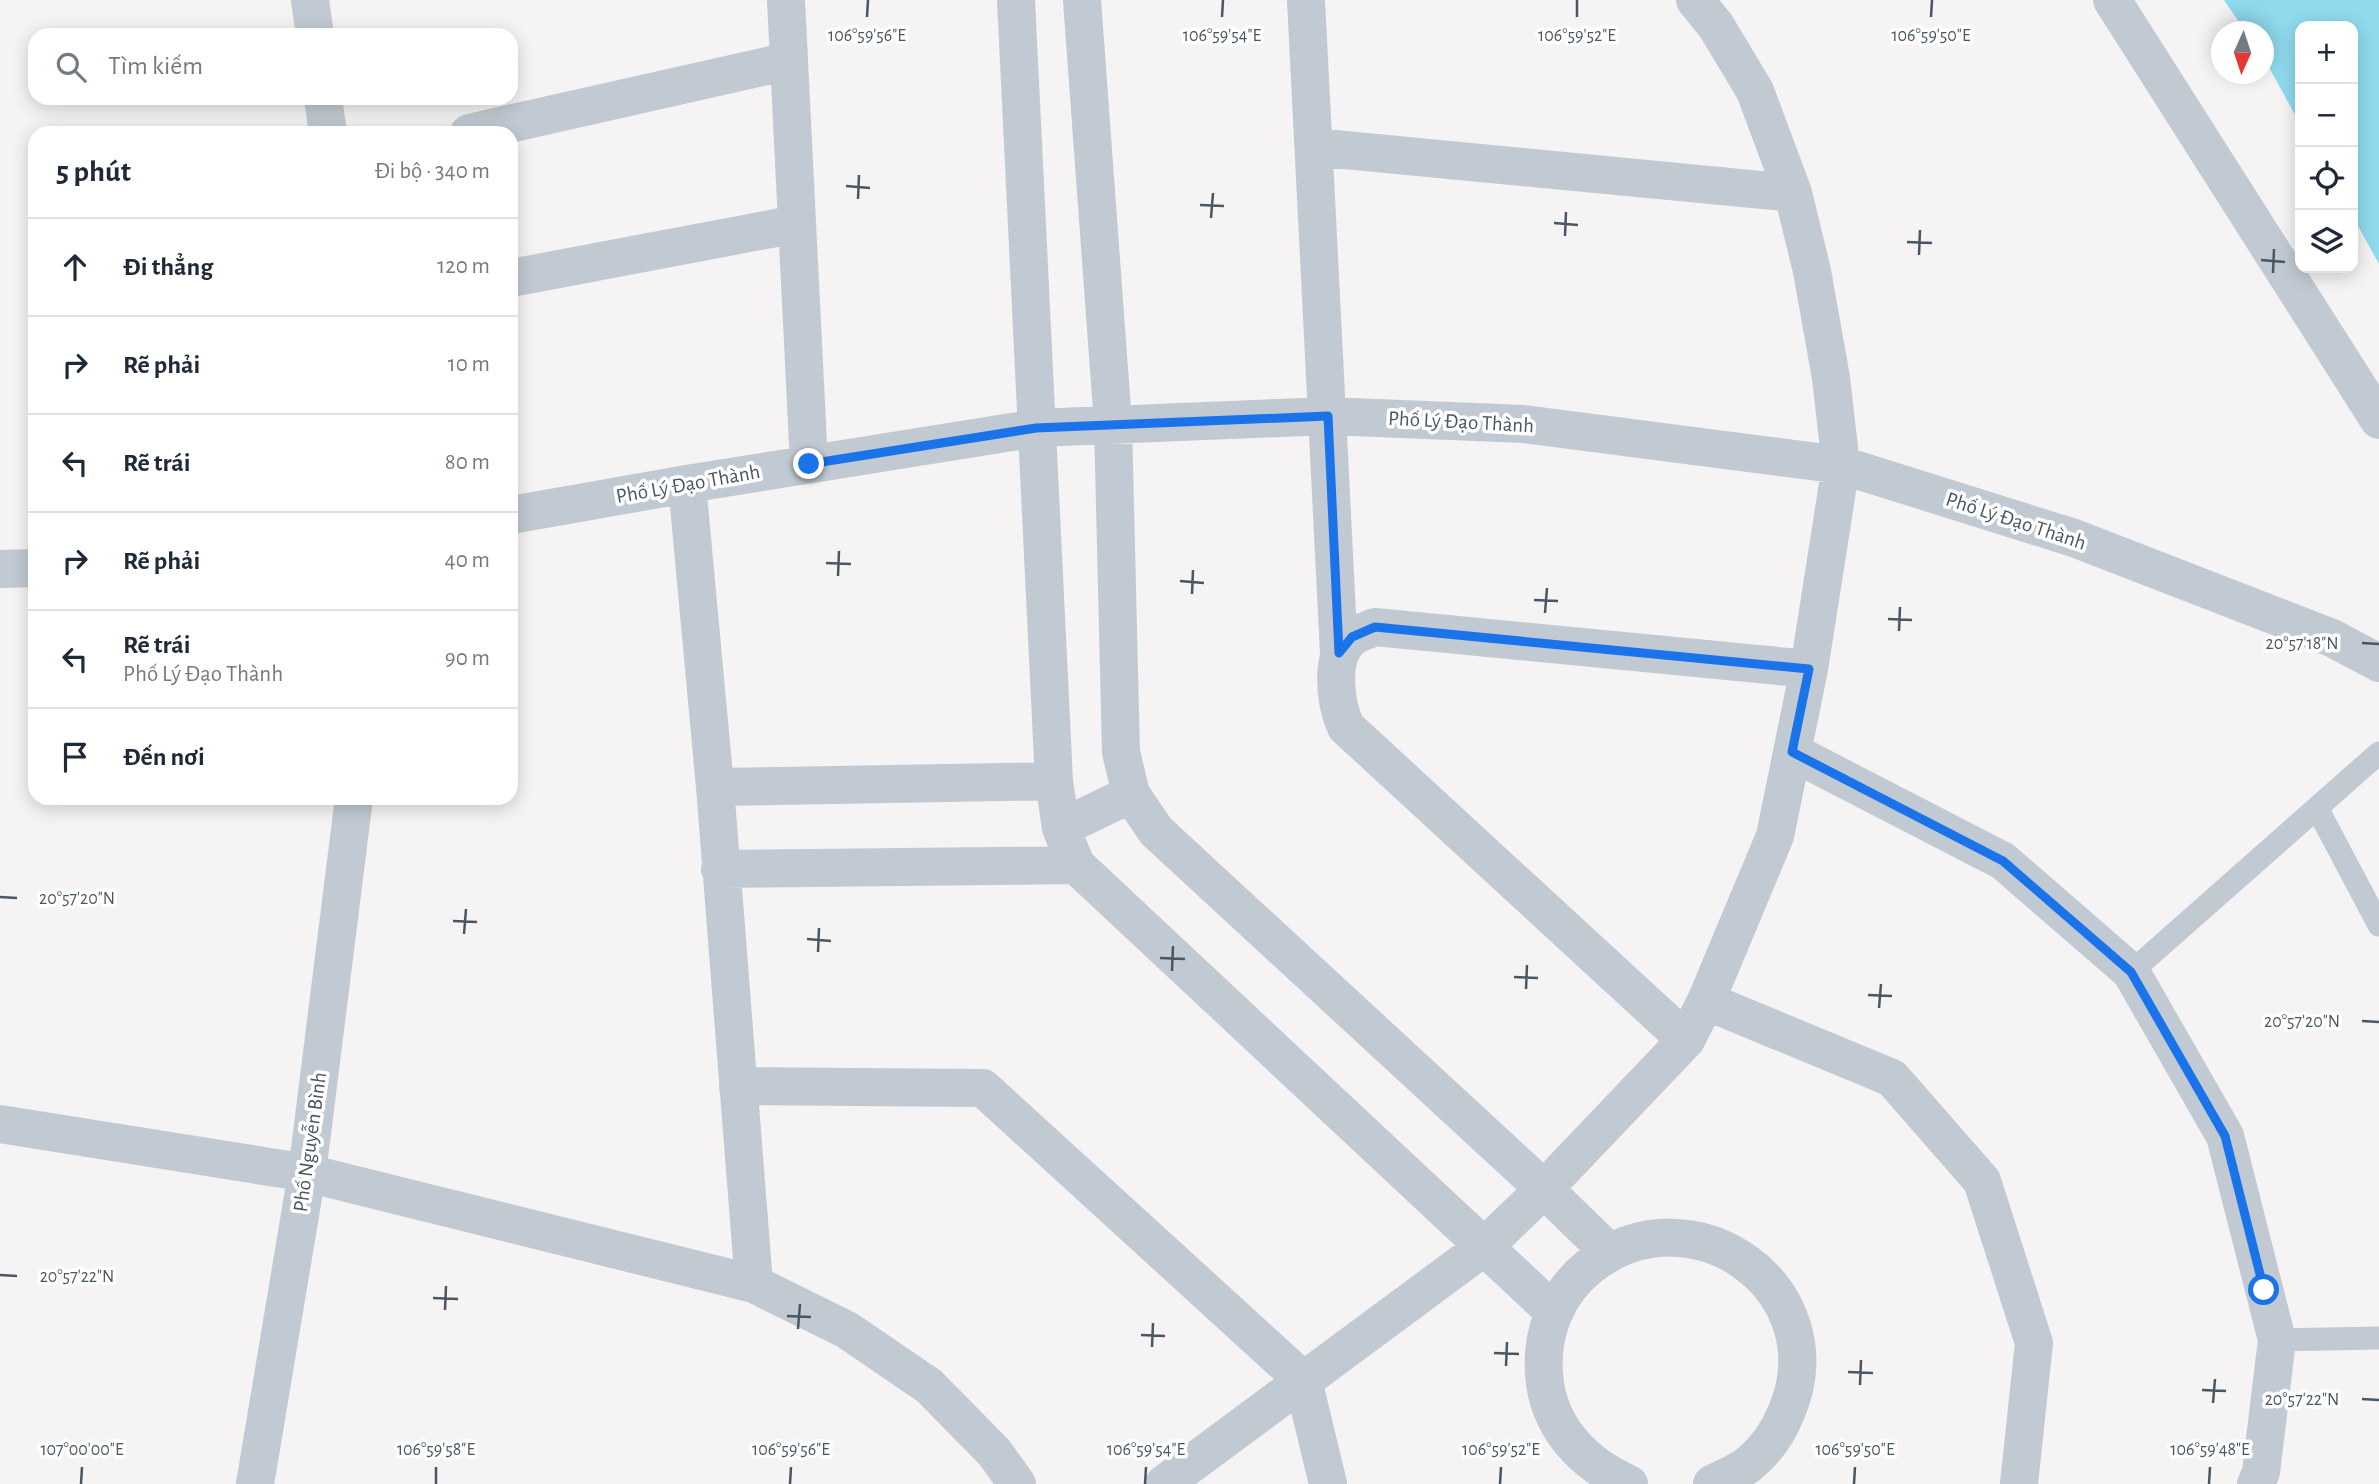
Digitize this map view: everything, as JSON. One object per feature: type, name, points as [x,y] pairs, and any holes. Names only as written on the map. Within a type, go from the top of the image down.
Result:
[{"type":"street","points":[[310,0],[313,28]]},
{"type":"street","points":[[786,0],[809,464]]},
{"type":"street","points":[[1016,0],[1054,782],[1062,828],[1076,865],[1553,1311]]},
{"type":"street","points":[[1083,0],[1113,424],[1121,752],[1131,794],[1156,831],[1609,1252]]},
{"type":"street","points":[[1306,0],[1339,653],[1336,690],[1338,710],[1346,727],[1686,1040]]},
{"type":"street","points":[[1164,1484],[1484,1247],[1544,1189],[1686,1040],[1706,1001],[1775,836],[1809,669],[1841,465],[1831,378],[1815,284],[1793,193],[1755,91],[1716,26],[1695,0]]},
{"type":"street","points":[[2112,0],[2379,420]]},
{"type":"street","points":[[500,126],[789,61]]},
{"type":"street","points":[[324,105],[327,126]]},
{"type":"street","points":[[1314,147],[1793,193]]},
{"type":"street","points":[[518,277],[797,224]]},
{"type":"street","name":"Phố Lý Đạo Thành","points":[[518,514],[1036,428],[1328,416],[1524,424],[1841,465],[2074,538],[2332,638],[2379,663]]},
{"type":"street","points":[[687,484],[715,787],[754,1284]]},
{"type":"street","points":[[0,569],[28,568]]},
{"type":"street","points":[[1339,653],[1352,637],[1375,627],[1809,669]]},
{"type":"street","points":[[1792,752],[2003,861],[2131,972],[2225,1136],[2277,1340],[2261,1472],[2256,1484]]},
{"type":"street","points":[[715,787],[1054,782]]},
{"type":"street","points":[[1062,828],[1131,794]]},
{"type":"street","name":"Phố Nguyễn Bình","points":[[255,1484],[307,1172],[353,805]]},
{"type":"street","points":[[720,869],[1076,865]]},
{"type":"street","points":[[1706,1001],[1892,1078],[1982,1181],[2034,1343],[2019,1484]]},
{"type":"street","points":[[738,1086],[983,1088],[1303,1380],[1328,1484]]},
{"type":"street","points":[[0,1124],[307,1172],[754,1284],[847,1330],[929,1386],[994,1452],[1017,1484]]},
{"type":"street","points":[[1629,1484],[1591,1464],[1562,1432],[1545,1394],[1542,1352],[1553,1311],[1576,1277],[1609,1252],[1648,1238],[1691,1238],[1731,1251],[1765,1278],[1788,1313],[1798,1353],[1794,1395],[1777,1434],[1748,1465],[1712,1484]]},
{"type":"lane","points":[[2131,972],[2379,753]]},
{"type":"lane","points":[[2317,808],[2379,925]]},
{"type":"lane","points":[[2277,1340],[2379,1338]]},
{"type":"water","points":[[2224,0],[2379,0],[2379,264],[2358,226],[2358,21],[2295,21],[2295,115],[2274,76],[2274,21],[2238,21]]},
{"type":"route","points":[[809,464],[1036,428],[1328,416],[1339,653],[1352,637],[1375,627],[1809,669],[1792,752],[2003,861],[2131,972],[2225,1136],[2264,1290]]}]
